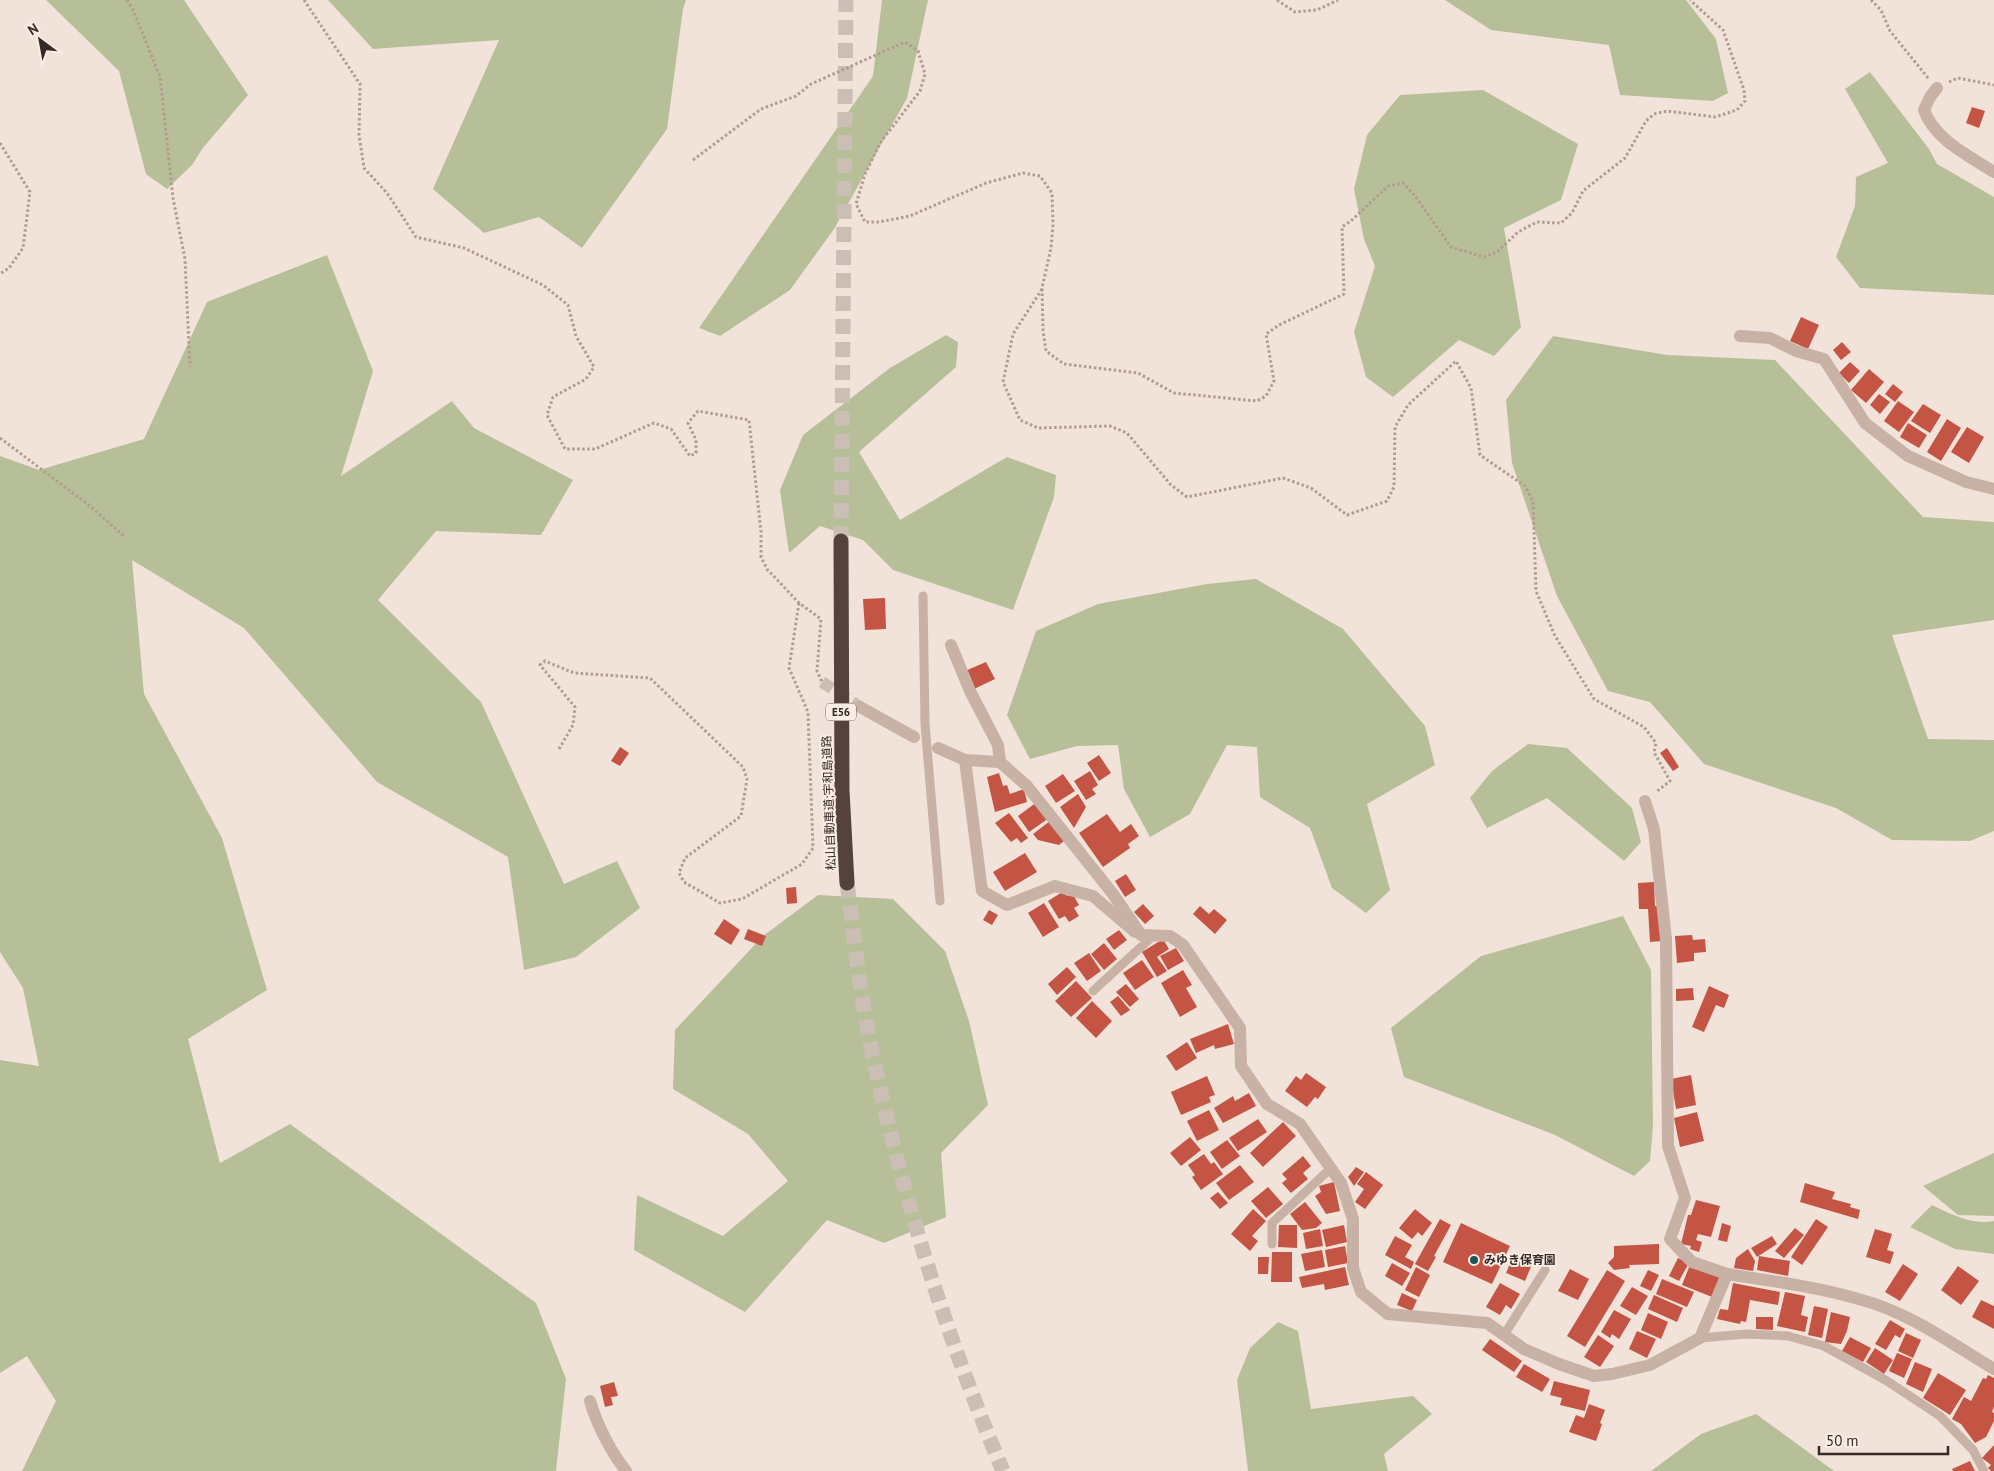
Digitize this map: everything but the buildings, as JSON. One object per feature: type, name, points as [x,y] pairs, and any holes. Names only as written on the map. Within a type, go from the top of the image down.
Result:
[{"type":"highway","name":"松山自動車道;宇和島道路","points":[[841,541],[842,791],[848,883]]},
{"type":"street","points":[[1937,88],[1924,110],[1927,119],[1950,144],[1994,172]]},
{"type":"street","points":[[1740,336],[1770,338],[1796,351],[1824,359],[1865,423],[1908,456],[1966,482],[1994,489]]},
{"type":"street","points":[[951,645],[970,691],[998,745],[1000,762]]},
{"type":"street","points":[[860,707],[914,737]]},
{"type":"street","points":[[938,748],[965,760],[1000,762],[1027,786],[1147,935]]},
{"type":"street","points":[[965,760],[982,891],[1007,906],[1055,886],[1064,888],[1093,896],[1131,930],[1147,935],[1170,936],[1183,944],[1240,1028],[1241,1066],[1267,1104],[1300,1124],[1341,1183],[1353,1219],[1353,1268],[1361,1292],[1388,1314],[1487,1323],[1524,1349],[1559,1364],[1594,1376],[1612,1374],[1650,1365],[1700,1338],[1727,1274]]},
{"type":"street","points":[[1645,801],[1654,829],[1666,939],[1668,1146],[1685,1198],[1670,1240],[1692,1262],[1727,1274],[1788,1284],[1863,1300],[1912,1320],[1994,1369]]},
{"type":"street","points":[[590,1401],[593,1413],[626,1471]]},
{"type":"lane","points":[[923,596],[925,733],[940,901]]},
{"type":"lane","points":[[1093,991],[1147,935]]},
{"type":"lane","points":[[1272,1244],[1272,1223],[1330,1169]]},
{"type":"lane","points":[[1504,1335],[1546,1270]]},
{"type":"lane","points":[[1700,1338],[1746,1334],[1788,1336],[1824,1346],[1886,1381],[1940,1416],[1974,1450],[1984,1471]]},
{"type":"path","points":[[127,0],[160,77],[173,198],[185,259],[190,367]]},
{"type":"path","points":[[304,0],[360,84],[359,135],[364,168],[387,193],[416,237],[464,248],[543,285],[568,305],[576,336],[594,367],[586,379],[553,397],[547,415],[565,449],[595,449],[654,423],[671,429],[690,456],[696,453],[696,440],[688,423],[698,410],[749,420],[761,532],[761,557],[767,569],[799,603],[820,619],[817,670],[822,682]]},
{"type":"path","points":[[1277,0],[1295,12],[1317,10],[1338,0]]},
{"type":"path","points":[[693,160],[761,108],[796,96],[811,84],[905,42],[918,51],[925,74],[920,91],[880,143],[866,174],[856,204],[865,222],[879,222],[910,216],[986,184],[1023,173],[1040,176],[1052,193],[1053,225],[1051,248],[1042,288],[1042,330],[1046,351],[1064,364],[1138,373],[1174,393],[1257,401],[1266,396],[1274,381],[1266,334],[1279,325],[1344,294],[1342,227],[1388,186],[1403,183],[1415,196],[1450,246],[1484,257],[1497,252],[1518,232],[1537,222],[1561,223],[1572,213],[1583,190],[1626,158],[1646,121],[1654,114],[1667,111],[1715,117],[1737,110],[1745,101],[1744,90],[1723,30],[1690,0]]},
{"type":"path","points":[[1871,0],[1881,10],[1890,31],[1937,88],[1958,78],[1994,85]]},
{"type":"path","points":[[0,143],[30,192],[23,248],[9,268],[0,274]]},
{"type":"path","points":[[1042,288],[1013,334],[1003,382],[1020,420],[1038,428],[1110,426],[1127,433],[1171,485],[1187,498],[1283,478],[1312,488],[1347,514],[1387,502],[1394,487],[1395,427],[1408,405],[1456,361],[1471,388],[1480,455],[1526,486],[1533,501],[1536,591],[1556,636],[1594,699],[1644,727],[1656,744],[1654,752],[1670,781],[1645,801]]},
{"type":"path","points":[[0,438],[90,506],[125,537]]},
{"type":"path","points":[[559,749],[573,725],[575,707],[540,665],[545,660],[574,673],[650,678],[743,767],[747,779],[742,816],[685,858],[679,872],[684,882],[720,903],[727,902],[742,899],[802,864],[813,848],[808,712],[789,668],[799,603]]},
{"type":"green space","points":[[46,0],[184,0],[248,95],[202,149],[192,165],[167,189],[146,174],[119,71]]},
{"type":"green space","points":[[328,0],[686,0],[683,9],[667,129],[582,248],[539,217],[484,233],[433,189],[499,40],[373,49]]},
{"type":"green space","points":[[882,0],[928,0],[907,98],[834,229],[790,290],[720,336],[699,328],[873,76]]},
{"type":"green space","points":[[1445,0],[1686,0],[1716,39],[1728,93],[1713,101],[1620,95],[1609,45],[1491,30]]},
{"type":"green space","points":[[1870,72],[1929,149],[1937,164],[1994,197],[1994,295],[1860,288],[1836,257],[1855,206],[1856,177],[1888,163],[1845,89]]},
{"type":"green space","points":[[1483,90],[1578,144],[1561,200],[1504,228],[1521,327],[1494,356],[1459,340],[1393,397],[1366,377],[1354,332],[1375,266],[1364,239],[1354,189],[1367,135],[1400,95]]},
{"type":"green space","points":[[327,255],[373,371],[341,476],[452,401],[474,428],[573,480],[541,535],[436,531],[378,600],[481,702],[564,884],[617,861],[640,908],[576,957],[524,970],[508,857],[377,782],[244,628],[132,560],[144,694],[222,838],[267,990],[188,1039],[220,1163],[290,1124],[536,1303],[566,1379],[556,1471],[22,1471],[56,1401],[27,1356],[0,1373],[0,1060],[39,1066],[23,988],[0,952],[0,456],[39,470],[144,439],[207,302]]},
{"type":"green space","points":[[946,335],[958,342],[956,367],[859,452],[900,520],[1007,457],[1056,475],[1054,497],[1013,610],[893,570],[863,540],[820,526],[789,553],[780,490],[803,435],[890,368]]},
{"type":"green space","points":[[1553,336],[1667,355],[1775,360],[1923,517],[1994,522],[1994,620],[1892,635],[1928,739],[1994,740],[1994,831],[1970,841],[1892,840],[1836,808],[1704,764],[1650,702],[1608,691],[1557,596],[1512,463],[1506,400]]},
{"type":"green space","points":[[1256,579],[1343,629],[1425,726],[1435,765],[1367,804],[1390,890],[1366,913],[1332,888],[1310,828],[1260,797],[1257,747],[1227,745],[1190,814],[1150,837],[1124,789],[1118,745],[1077,746],[1030,759],[1007,715],[1036,631],[1098,604],[1207,584]]},
{"type":"green space","points":[[1528,744],[1567,748],[1632,808],[1641,842],[1624,861],[1547,798],[1487,828],[1470,798],[1492,771]]},
{"type":"green space","points":[[818,895],[893,899],[945,951],[969,1021],[988,1105],[941,1153],[946,1217],[884,1243],[827,1220],[745,1312],[634,1250],[637,1195],[723,1236],[788,1181],[748,1134],[673,1089],[675,1030],[763,936]]},
{"type":"green space","points":[[1623,916],[1651,970],[1653,1126],[1650,1161],[1634,1176],[1555,1135],[1404,1077],[1391,1028],[1481,956]]},
{"type":"green space","points":[[1994,1153],[1994,1216],[1958,1215],[1923,1186]]},
{"type":"green space","points":[[1932,1205],[1955,1216],[1970,1220],[1978,1222],[1994,1221],[1994,1254],[1955,1249],[1910,1227]]},
{"type":"green space","points":[[1278,1322],[1298,1331],[1311,1409],[1413,1396],[1432,1414],[1384,1454],[1388,1471],[1248,1471],[1237,1380],[1250,1348]]},
{"type":"green space","points":[[1756,1414],[1834,1471],[1651,1471],[1701,1434]]},
{"type":"tunnel","points":[[841,541],[846,0]]},
{"type":"tunnel","points":[[822,682],[860,707]]},
{"type":"tunnel","points":[[847,883],[865,1018],[894,1148],[925,1257],[961,1365],[1003,1471]]},
{"type":"place","name":"みゆき保育園","points":[[1474,1260]]}]
